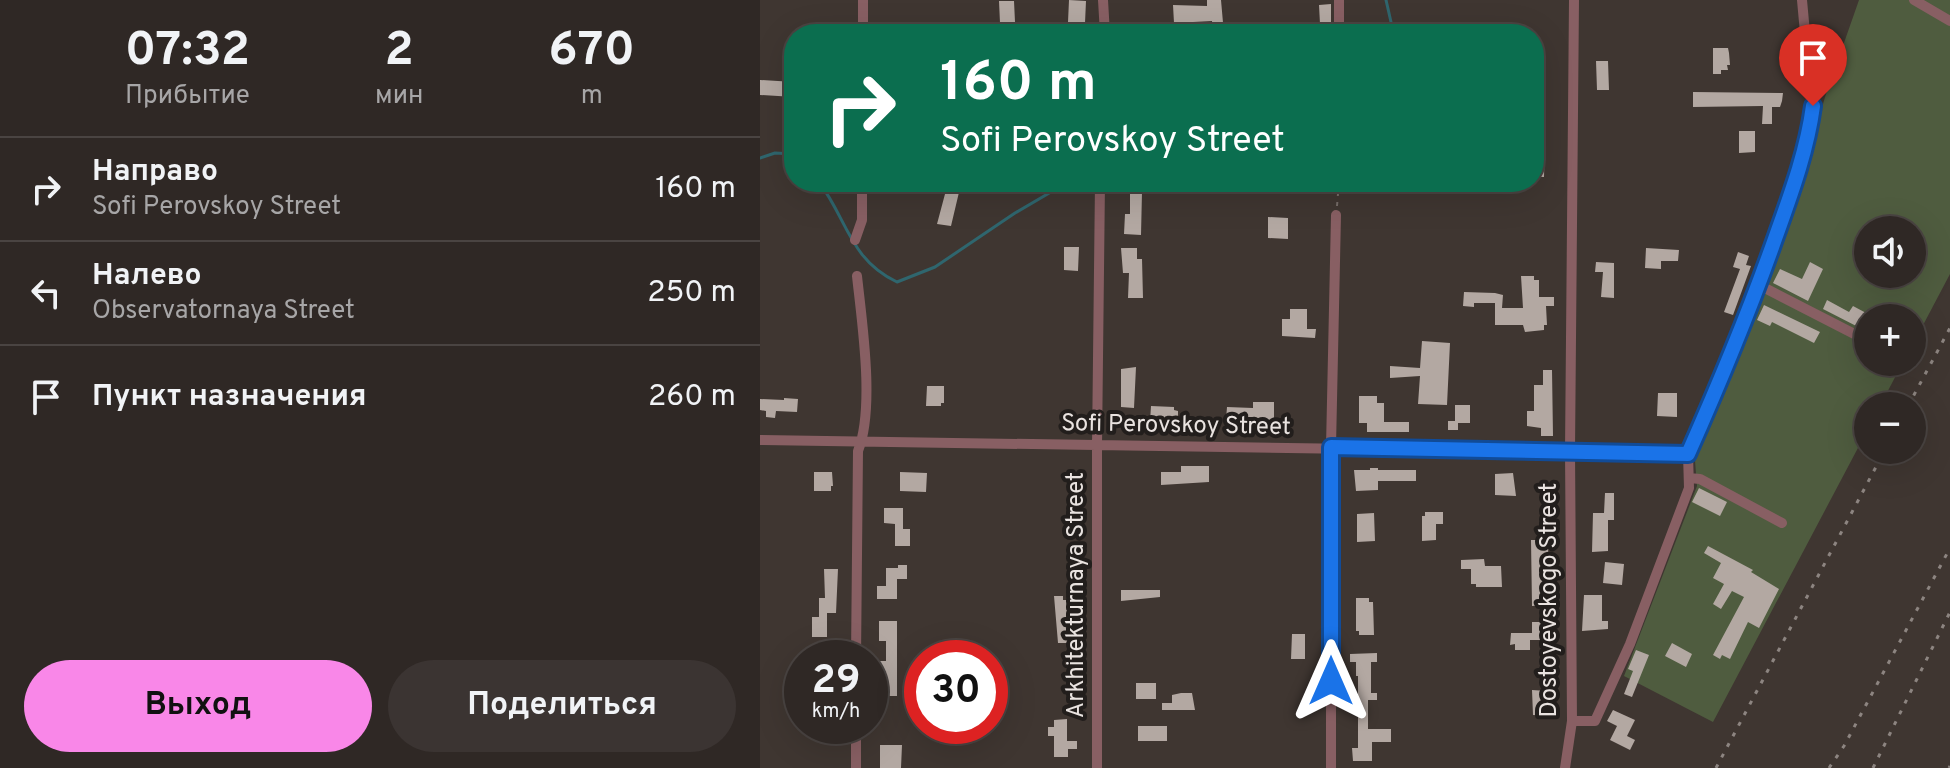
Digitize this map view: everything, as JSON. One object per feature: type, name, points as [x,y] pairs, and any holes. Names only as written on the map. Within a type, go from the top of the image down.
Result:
[{"type":"street","points":[[863,0],[863,24]]},
{"type":"street","points":[[1103,0],[1104,24]]},
{"type":"street","points":[[1339,0],[1339,24]]},
{"type":"street","name":"Dostoyevskogo Street","points":[[1565,768],[1572,721],[1570,451],[1574,0]]},
{"type":"street","points":[[1572,721],[1595,721],[1630,644],[1689,488],[1688,454],[1759,285],[1792,193],[1813,106],[1802,0]]},
{"type":"street","points":[[1914,0],[1950,21]]},
{"type":"street","points":[[855,240],[862,220],[862,192]]},
{"type":"street","name":"Arkhitekturnaya Street","points":[[1097,768],[1100,192]]},
{"type":"street","points":[[1331,768],[1331,447],[1336,215]]},
{"type":"street","points":[[856,640],[858,451],[866,408],[857,276]]},
{"type":"street","points":[[1759,285],[1854,334]]},
{"type":"street","name":"Sofi Perovskoy Street","points":[[760,440],[1688,454]]},
{"type":"street","points":[[1689,478],[1700,479],[1782,523]]},
{"type":"street","points":[[856,744],[856,768]]},
{"type":"path","points":[[1336,215],[1338,192]]},
{"type":"green space","points":[[1859,0],[1950,0],[1950,274],[1926,319],[1926,304],[1854,304],[1854,376],[1896,376],[1887,392],[1854,392],[1854,455],[1713,722],[1624,676],[1697,486],[1695,461],[1711,413],[1760,297],[1762,284],[1795,203],[1825,97]]},
{"type":"building","points":[[1069,0],[1086,1],[1085,23],[1068,22]]},
{"type":"building","points":[[1207,0],[1221,0],[1223,24],[1212,24],[1212,21],[1174,23],[1173,5],[1207,6]]},
{"type":"building","points":[[999,1],[1014,1],[1015,22],[1000,23]]},
{"type":"building","points":[[1331,4],[1331,24],[1320,24],[1319,5]]},
{"type":"building","points":[[1713,48],[1728,48],[1730,65],[1727,65],[1728,70],[1721,70],[1721,74],[1713,74]]},
{"type":"building","points":[[1596,61],[1608,61],[1609,90],[1597,90]]},
{"type":"building","points":[[760,80],[784,81],[784,96],[760,95]]},
{"type":"building","points":[[1693,92],[1783,93],[1780,107],[1772,107],[1772,124],[1762,124],[1763,106],[1693,107]]},
{"type":"building","points":[[1739,131],[1755,131],[1755,152],[1739,153]]},
{"type":"building","points":[[959,192],[951,226],[937,224],[945,194],[941,193]]},
{"type":"building","points":[[1130,192],[1142,192],[1141,235],[1124,234],[1125,214],[1130,214]]},
{"type":"building","points":[[1268,217],[1288,218],[1288,239],[1268,238]]},
{"type":"building","points":[[1064,247],[1079,247],[1078,271],[1064,270]]},
{"type":"building","points":[[1121,248],[1137,248],[1137,259],[1142,259],[1143,298],[1128,298],[1129,273],[1123,273]]},
{"type":"building","points":[[1646,248],[1679,250],[1678,261],[1661,261],[1661,269],[1645,268]]},
{"type":"building","points":[[1738,252],[1749,256],[1746,265],[1751,266],[1733,315],[1724,312],[1740,269],[1733,267]]},
{"type":"building","points":[[1596,262],[1614,263],[1614,298],[1601,297],[1603,272],[1595,272]]},
{"type":"building","points":[[1810,262],[1823,269],[1808,301],[1773,283],[1780,269],[1802,279]]},
{"type":"building","points":[[1521,276],[1534,276],[1534,280],[1539,280],[1539,297],[1554,297],[1554,306],[1546,306],[1547,325],[1544,325],[1544,330],[1525,332],[1523,325],[1495,325],[1495,303],[1463,306],[1464,292],[1495,293],[1503,295],[1502,308],[1523,308]]},
{"type":"building","points":[[1827,300],[1849,312],[1853,306],[1854,325],[1823,309]]},
{"type":"building","points":[[1764,305],[1820,332],[1814,343],[1772,322],[1770,326],[1757,320]]},
{"type":"building","points":[[1290,309],[1307,309],[1307,329],[1316,329],[1315,338],[1282,336],[1282,319],[1290,319]]},
{"type":"building","points":[[1422,341],[1450,343],[1447,405],[1418,404],[1420,376],[1390,378],[1390,366],[1420,368]]},
{"type":"building","points":[[1136,367],[1134,408],[1121,407],[1121,369]]},
{"type":"building","points":[[1543,370],[1552,370],[1553,436],[1541,436],[1541,428],[1527,426],[1527,411],[1534,411],[1534,385],[1543,385]]},
{"type":"building","points":[[927,386],[944,386],[944,403],[941,406],[926,406]]},
{"type":"building","points":[[1658,393],[1677,393],[1677,417],[1657,416]]},
{"type":"building","points":[[1359,396],[1377,396],[1377,403],[1384,403],[1384,422],[1409,422],[1409,432],[1367,432],[1367,423],[1359,423]]},
{"type":"building","points":[[760,399],[798,399],[797,412],[776,411],[775,418],[766,417],[766,411],[760,410]]},
{"type":"building","points":[[1253,402],[1274,402],[1274,421],[1260,421],[1260,418],[1226,420],[1227,407],[1253,408]]},
{"type":"building","points":[[1455,405],[1470,405],[1470,423],[1458,423],[1458,430],[1448,430],[1448,421],[1455,421]]},
{"type":"building","points":[[1151,406],[1174,407],[1178,411],[1178,419],[1173,419],[1173,423],[1150,422]]},
{"type":"building","points":[[1181,466],[1209,466],[1209,482],[1161,485],[1161,472],[1181,472]]},
{"type":"building","points":[[1354,470],[1416,470],[1416,481],[1378,481],[1378,490],[1356,491]]},
{"type":"building","points":[[814,472],[832,472],[831,491],[814,491]]},
{"type":"building","points":[[900,472],[927,473],[926,492],[900,491]]},
{"type":"building","points":[[1513,473],[1516,496],[1495,495],[1495,474]]},
{"type":"building","points":[[1699,488],[1727,502],[1720,516],[1692,502]]},
{"type":"building","points":[[1605,493],[1614,493],[1614,520],[1608,520],[1608,551],[1592,552],[1593,513],[1604,513]]},
{"type":"building","points":[[884,508],[903,508],[903,529],[910,529],[910,546],[895,546],[895,524],[884,523]]},
{"type":"building","points":[[1425,512],[1443,512],[1443,524],[1436,524],[1436,540],[1422,541],[1422,516]]},
{"type":"building","points":[[1374,513],[1375,541],[1357,542],[1357,514]]},
{"type":"building","points":[[1537,536],[1556,536],[1556,544],[1548,544],[1549,581],[1554,581],[1554,605],[1532,606],[1531,540],[1537,540]]},
{"type":"building","points":[[1708,546],[1753,570],[1751,572],[1779,589],[1759,628],[1748,622],[1730,659],[1713,655],[1744,597],[1732,591],[1721,609],[1713,604],[1724,584],[1713,578],[1721,563],[1704,553]]},
{"type":"building","points":[[1484,559],[1485,566],[1501,566],[1502,587],[1476,587],[1476,584],[1471,584],[1471,569],[1461,569],[1461,560]]},
{"type":"building","points":[[1605,562],[1624,564],[1622,585],[1603,583]]},
{"type":"building","points":[[898,565],[907,565],[907,579],[897,579],[897,599],[877,599],[877,586],[886,586],[886,568],[898,568]]},
{"type":"building","points":[[824,569],[838,569],[836,613],[827,613],[827,637],[812,637],[812,617],[819,617],[819,598],[825,598]]},
{"type":"building","points":[[1121,590],[1160,590],[1160,597],[1121,601]]},
{"type":"building","points":[[1584,595],[1602,595],[1602,621],[1608,621],[1608,629],[1582,631]]},
{"type":"building","points":[[1054,596],[1071,600],[1071,643],[1058,643]]},
{"type":"building","points":[[1356,598],[1369,598],[1369,602],[1373,602],[1374,635],[1359,635],[1356,631]]},
{"type":"building","points":[[879,621],[897,621],[897,696],[888,696],[888,640],[879,640]]},
{"type":"building","points":[[1532,622],[1553,622],[1553,640],[1530,640],[1530,650],[1515,650],[1515,644],[1510,645],[1511,633],[1532,633]]},
{"type":"building","points":[[1292,634],[1305,634],[1305,659],[1291,659]]},
{"type":"building","points":[[1672,643],[1692,654],[1686,667],[1665,656]]},
{"type":"building","points":[[1636,650],[1649,655],[1632,697],[1624,694],[1633,671],[1628,669]]},
{"type":"building","points":[[1377,653],[1377,662],[1371,662],[1371,693],[1377,693],[1377,700],[1368,700],[1368,729],[1391,729],[1391,742],[1372,742],[1372,761],[1353,761],[1352,748],[1358,748],[1358,676],[1356,662],[1350,662],[1350,654]]},
{"type":"building","points":[[1136,683],[1156,683],[1156,699],[1136,699]]},
{"type":"building","points":[[1532,690],[1547,691],[1546,706],[1553,707],[1552,716],[1533,715]]},
{"type":"building","points":[[1192,693],[1195,710],[1162,710],[1162,703],[1172,703],[1172,695]]},
{"type":"building","points":[[1613,710],[1635,720],[1627,736],[1635,740],[1630,750],[1610,740],[1617,726],[1607,721]]},
{"type":"building","points":[[1067,719],[1067,741],[1077,741],[1077,749],[1068,749],[1068,757],[1054,757],[1054,736],[1048,736],[1048,727],[1054,727],[1054,720]]},
{"type":"building","points":[[1138,726],[1167,726],[1167,741],[1138,741]]},
{"type":"building","points":[[880,745],[902,745],[901,768],[880,768]]},
{"type":"waterway","points":[[1386,0],[1391,24]]},
{"type":"waterway","points":[[760,158],[784,153]]},
{"type":"waterway","points":[[825,192],[859,250],[881,273],[897,282],[935,267],[1051,192]]},
{"type":"railway","points":[[1916,392],[1950,328]]},
{"type":"railway","points":[[1716,768],[1878,464]]},
{"type":"railway","points":[[1829,768],[1844,746],[1950,548]]},
{"type":"railway","points":[[1873,768],[1950,612]]},
{"type":"route","points":[[1331,681],[1331,447],[1688,454],[1757,290],[1792,193],[1813,106]]}]
